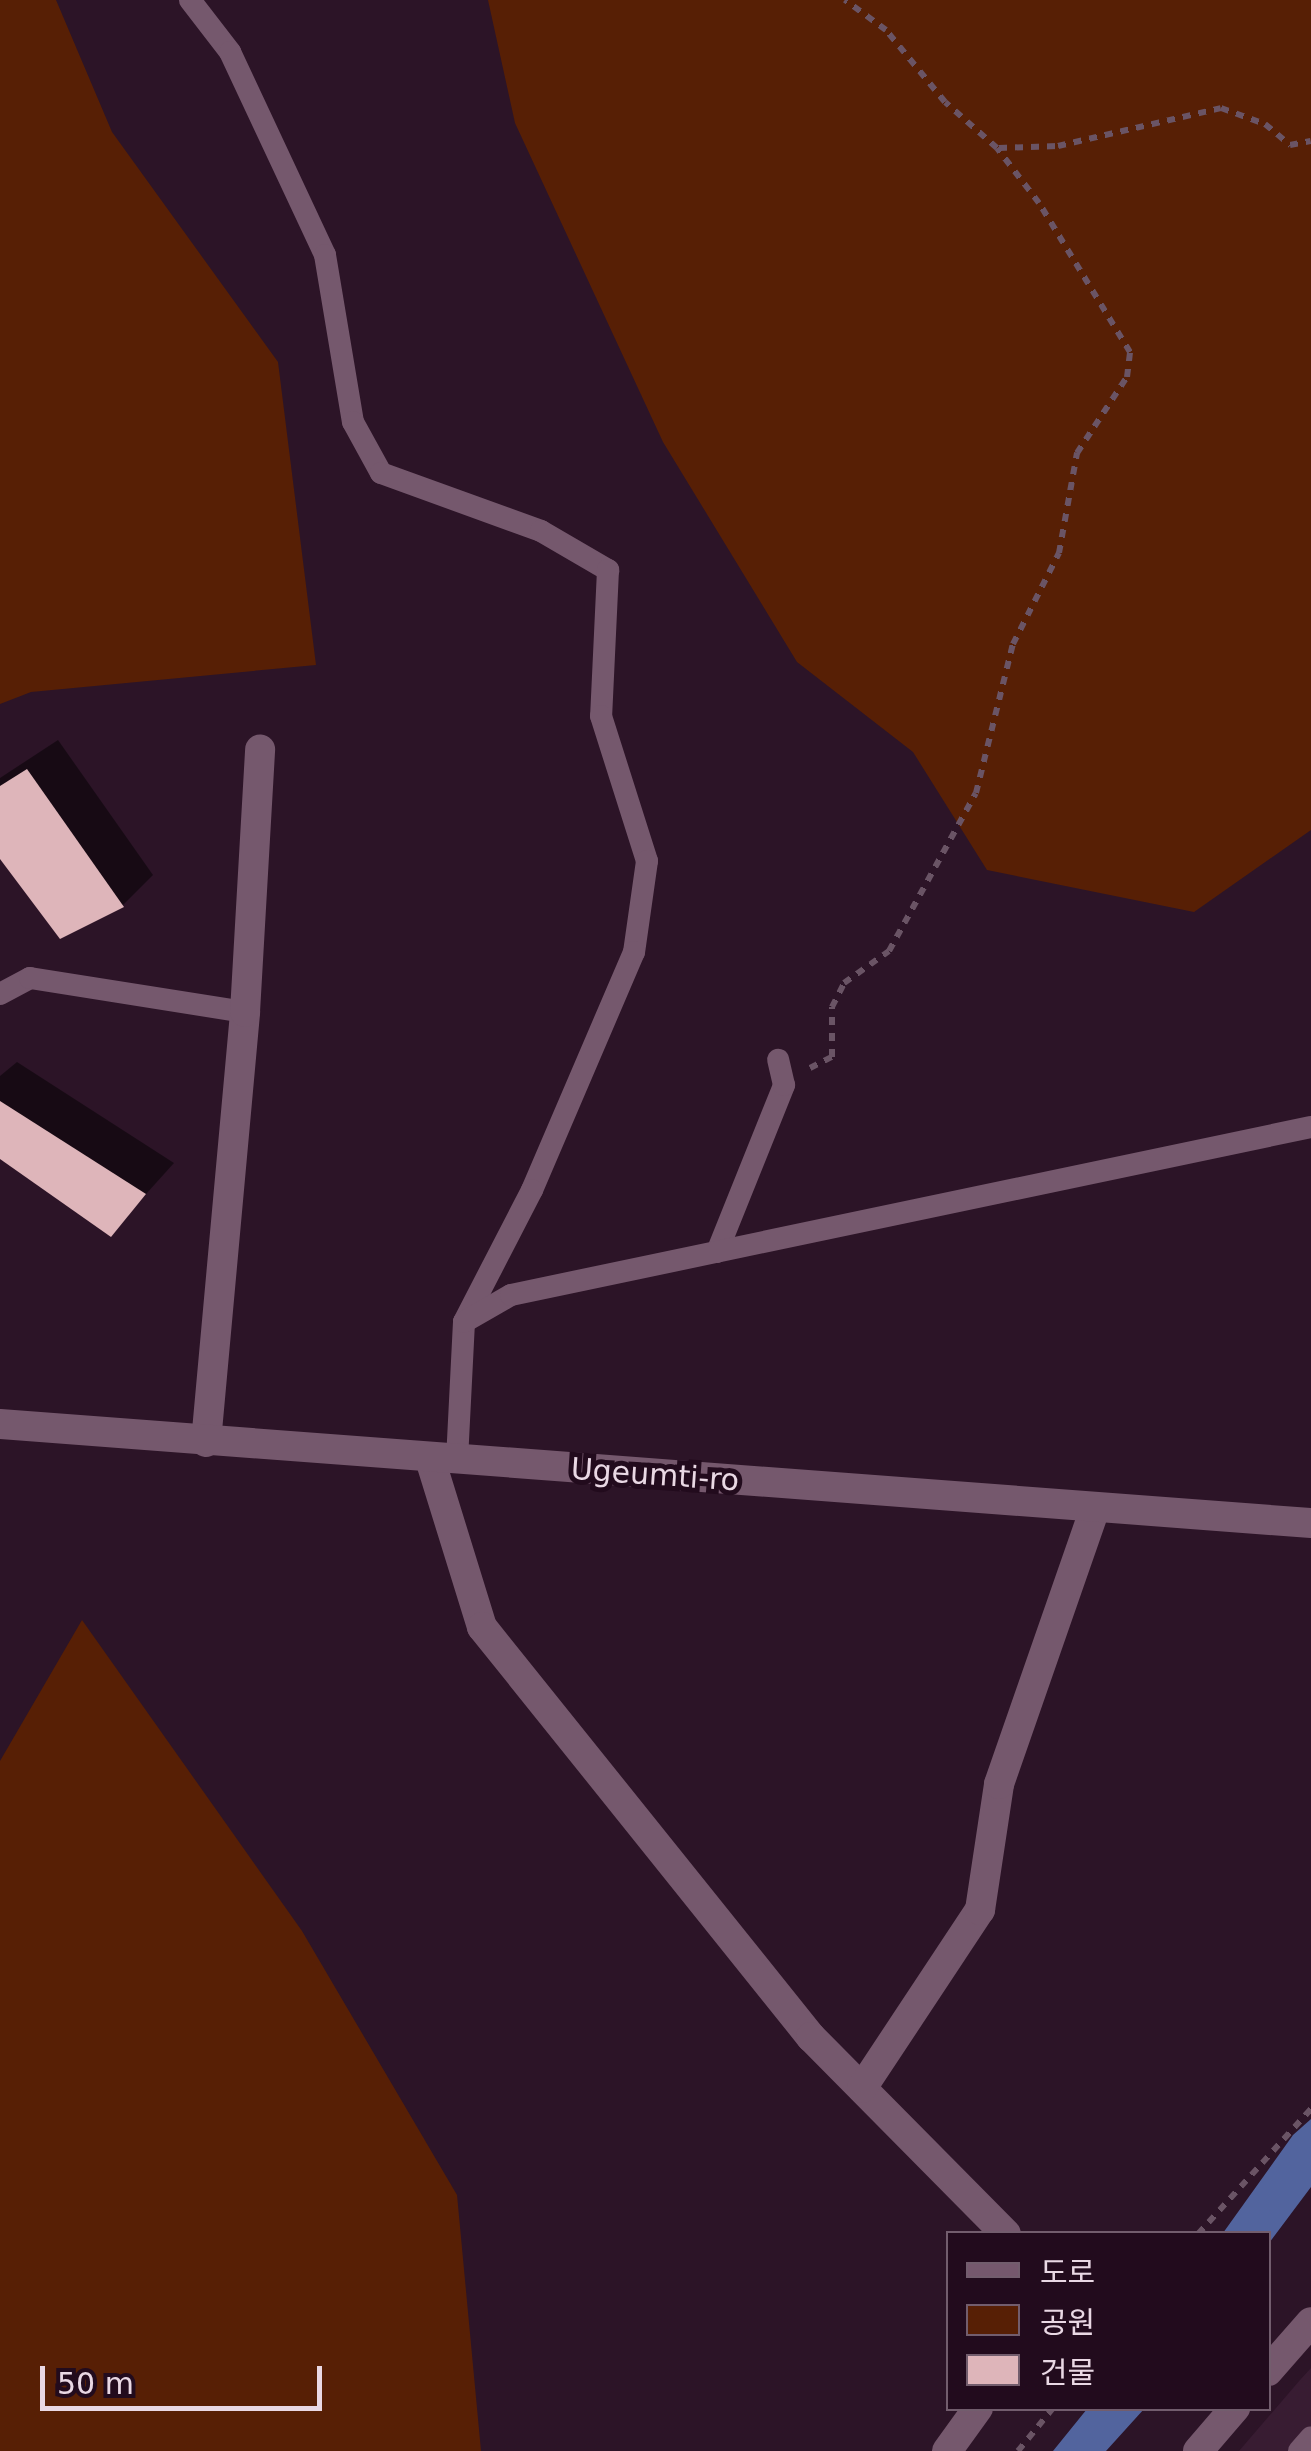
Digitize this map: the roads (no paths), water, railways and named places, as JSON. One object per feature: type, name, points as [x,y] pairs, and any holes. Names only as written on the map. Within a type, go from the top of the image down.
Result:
[{"type":"street","points":[[206,1442],[245,1012],[260,749]]},
{"type":"street","name":"Ugeumti-ro","points":[[0,1424],[1311,1523]]},
{"type":"street","points":[[444,1460],[482,1627],[811,2037],[1003,2231]]},
{"type":"street","points":[[862,2088],[980,1910],[999,1784],[1094,1508]]},
{"type":"street","points":[[1271,2367],[1311,2322]]},
{"type":"street","points":[[946,2451],[976,2411]]},
{"type":"street","points":[[1198,2451],[1232,2411]]},
{"type":"lane","points":[[190,0],[230,52],[325,255],[353,422],[381,472],[541,531],[608,570],[601,716],[647,861],[634,952],[532,1190],[464,1322],[444,1460]]},
{"type":"lane","points":[[0,994],[30,978],[245,1012]]},
{"type":"lane","points":[[717,1252],[784,1085],[778,1060]]},
{"type":"lane","points":[[464,1322],[512,1295],[1311,1127]]},
{"type":"lane","points":[[1299,2451],[1311,2437]]},
{"type":"water","points":[[1311,2119],[1311,2187],[1271,2240],[1271,2231],[1224,2231],[1293,2135]]},
{"type":"water","points":[[1085,2411],[1142,2411],[1106,2451],[1053,2451]]}]
